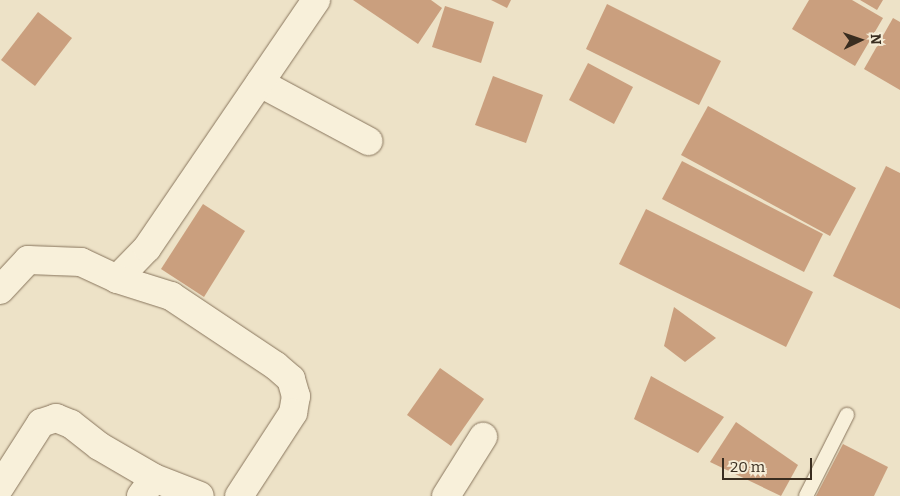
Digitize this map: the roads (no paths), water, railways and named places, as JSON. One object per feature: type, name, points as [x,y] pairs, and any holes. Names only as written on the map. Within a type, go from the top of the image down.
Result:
[{"type":"street","points":[[117,279],[147,248],[316,0]]},
{"type":"street","points":[[260,83],[368,141]]},
{"type":"street","points":[[0,290],[28,260],[81,262],[117,279],[171,296],[276,366],[292,379],[296,396],[293,413],[239,496]]},
{"type":"street","points":[[0,487],[41,423],[56,418],[71,424],[148,487],[200,496]]},
{"type":"street","points":[[446,496],[483,437]]},
{"type":"lane","points":[[806,496],[847,415]]}]
